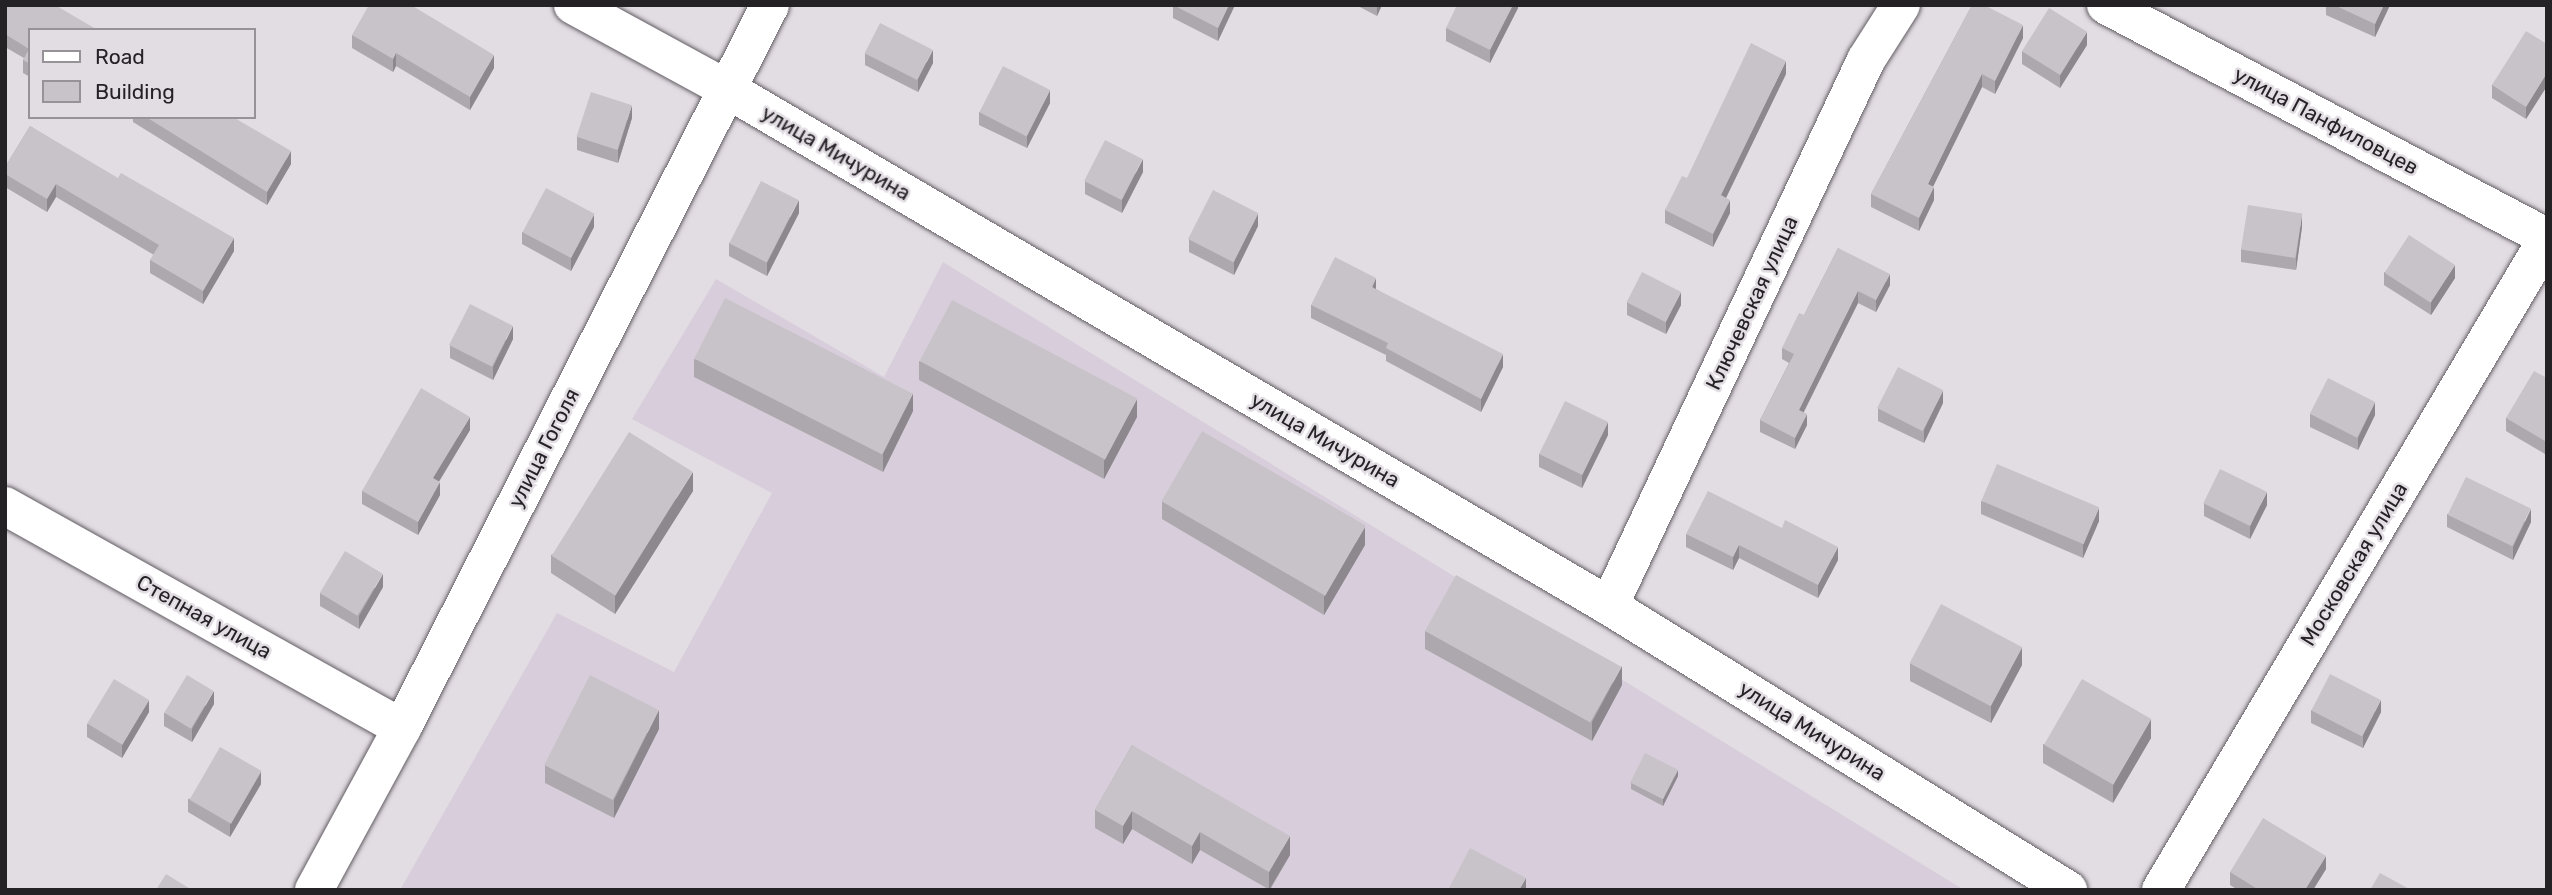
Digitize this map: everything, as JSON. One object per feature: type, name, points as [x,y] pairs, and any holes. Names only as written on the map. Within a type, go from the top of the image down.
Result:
[{"type":"street","name":"улица Мичурина","points":[[573,5],[725,88],[1609,606],[2068,890]]},
{"type":"street","name":"улица Гоголя","points":[[314,890],[402,728],[725,88],[770,5]]},
{"type":"street","name":"Ключевская улица","points":[[1609,606],[1866,60],[1901,5]]},
{"type":"street","name":"улица Панфиловцев","points":[[2106,5],[2547,238]]},
{"type":"street","name":"Московская улица","points":[[2161,890],[2547,238]]},
{"type":"street","name":"Степная улица","points":[[5,506],[402,728]]},
{"type":"shaded area","points":[[943,262],[1964,890],[400,890],[557,613],[674,672],[772,493],[632,419],[716,279],[884,377]]},
{"type":"building","points":[[5,5],[55,5],[94,28],[28,28],[28,48],[5,34]]},
{"type":"building","points":[[369,5],[411,5],[494,55],[470,97],[396,53],[393,59],[352,35]]},
{"type":"building","points":[[1173,5],[1229,5],[1218,28]]},
{"type":"building","points":[[1457,5],[1513,5],[1490,50],[1446,28]]},
{"type":"building","points":[[1972,5],[1984,5],[2023,25],[1995,81],[1982,74],[1928,184],[1934,187],[1919,218],[1871,194]]},
{"type":"building","points":[[2334,5],[2384,5],[2375,24]]},
{"type":"building","points":[[2049,8],[2087,32],[2060,75],[2022,51]]},
{"type":"building","points":[[880,23],[933,50],[917,80],[865,53]]},
{"type":"building","points":[[2526,31],[2547,44],[2547,73],[2526,107],[2492,85]]},
{"type":"building","points":[[1751,43],[1786,61],[1721,195],[1730,200],[1713,234],[1665,210],[1682,176],[1687,178]]},
{"type":"building","points":[[1003,66],[1050,90],[1027,136],[979,112]]},
{"type":"building","points":[[591,92],[632,105],[617,150],[576,137]]},
{"type":"building","points":[[149,119],[236,119],[291,151],[267,192]]},
{"type":"building","points":[[30,126],[118,178],[121,173],[234,238],[203,291],[150,260],[159,245],[56,184],[47,199],[5,174],[5,167]]},
{"type":"building","points":[[1105,140],[1142,159],[1122,200],[1084,181]]},
{"type":"building","points":[[761,181],[798,200],[767,262],[729,243]]},
{"type":"building","points":[[546,188],[595,214],[571,258],[523,232]]},
{"type":"building","points":[[1213,190],[1258,213],[1233,262],[1188,239]]},
{"type":"building","points":[[2248,205],[2302,214],[2295,258],[2241,249]]},
{"type":"building","points":[[2409,235],[2455,265],[2431,303],[2384,273]]},
{"type":"building","points":[[1838,248],[1890,274],[1876,300],[1858,291],[1799,410],[1807,414],[1795,438],[1760,420],[1794,354],[1782,348],[1799,313],[1804,315]]},
{"type":"building","points":[[1335,257],[1376,278],[1372,287],[1503,354],[1481,399],[1386,348],[1388,343],[1311,305]]},
{"type":"building","points":[[1642,272],[1681,292],[1666,322],[1627,302]]},
{"type":"building","points":[[725,298],[913,394],[882,454],[694,359]]},
{"type":"building","points":[[952,300],[1137,399],[1105,460],[920,361]]},
{"type":"building","points":[[470,304],[513,326],[492,367],[449,345]]},
{"type":"building","points":[[1898,367],[1943,390],[1923,431],[1877,408]]},
{"type":"building","points":[[2534,371],[2547,378],[2545,441],[2506,418]]},
{"type":"building","points":[[2328,378],[2375,402],[2357,438],[2310,414]]},
{"type":"building","points":[[421,388],[470,417],[433,478],[440,482],[418,522],[362,491]]},
{"type":"building","points":[[1565,401],[1608,422],[1582,475],[1539,454]]},
{"type":"building","points":[[1202,431],[1366,526],[1325,596],[1162,501]]},
{"type":"building","points":[[629,432],[693,472],[615,596],[552,556]]},
{"type":"building","points":[[1997,464],[2099,507],[2084,544],[1981,501]]},
{"type":"building","points":[[2220,469],[2267,492],[2250,526],[2203,503]]},
{"type":"building","points":[[2466,477],[2531,509],[2512,546],[2448,515]]},
{"type":"building","points":[[1708,491],[1782,528],[1785,520],[1838,547],[1818,585],[1739,545],[1733,557],[1686,534]]},
{"type":"building","points":[[345,551],[383,574],[357,616],[320,593]]},
{"type":"building","points":[[1456,575],[1621,667],[1590,723],[1425,631]]},
{"type":"building","points":[[1941,604],[2022,647],[1991,706],[1910,663]]},
{"type":"building","points":[[2330,674],[2381,700],[2362,736],[2311,711]]},
{"type":"building","points":[[187,675],[214,691],[191,729],[164,713]]},
{"type":"building","points":[[590,675],[659,710],[613,800],[544,765]]},
{"type":"building","points":[[114,679],[149,700],[122,745],[87,724]]},
{"type":"building","points":[[2082,679],[2151,719],[2113,785],[2044,745]]},
{"type":"building","points":[[1132,745],[1290,836],[1269,872],[1200,832],[1192,846],[1132,811],[1123,826],[1095,810]]},
{"type":"building","points":[[220,747],[262,771],[231,824],[190,800]]},
{"type":"building","points":[[1645,753],[1678,770],[1663,799],[1630,782]]},
{"type":"building","points":[[2263,818],[2326,856],[2305,890],[2259,890],[2230,872]]},
{"type":"building","points":[[1470,848],[1526,878],[1519,890],[1448,890]]},
{"type":"building","points":[[2380,873],[2411,890],[2370,890]]},
{"type":"building","points":[[166,874],[192,890],[156,890]]}]
